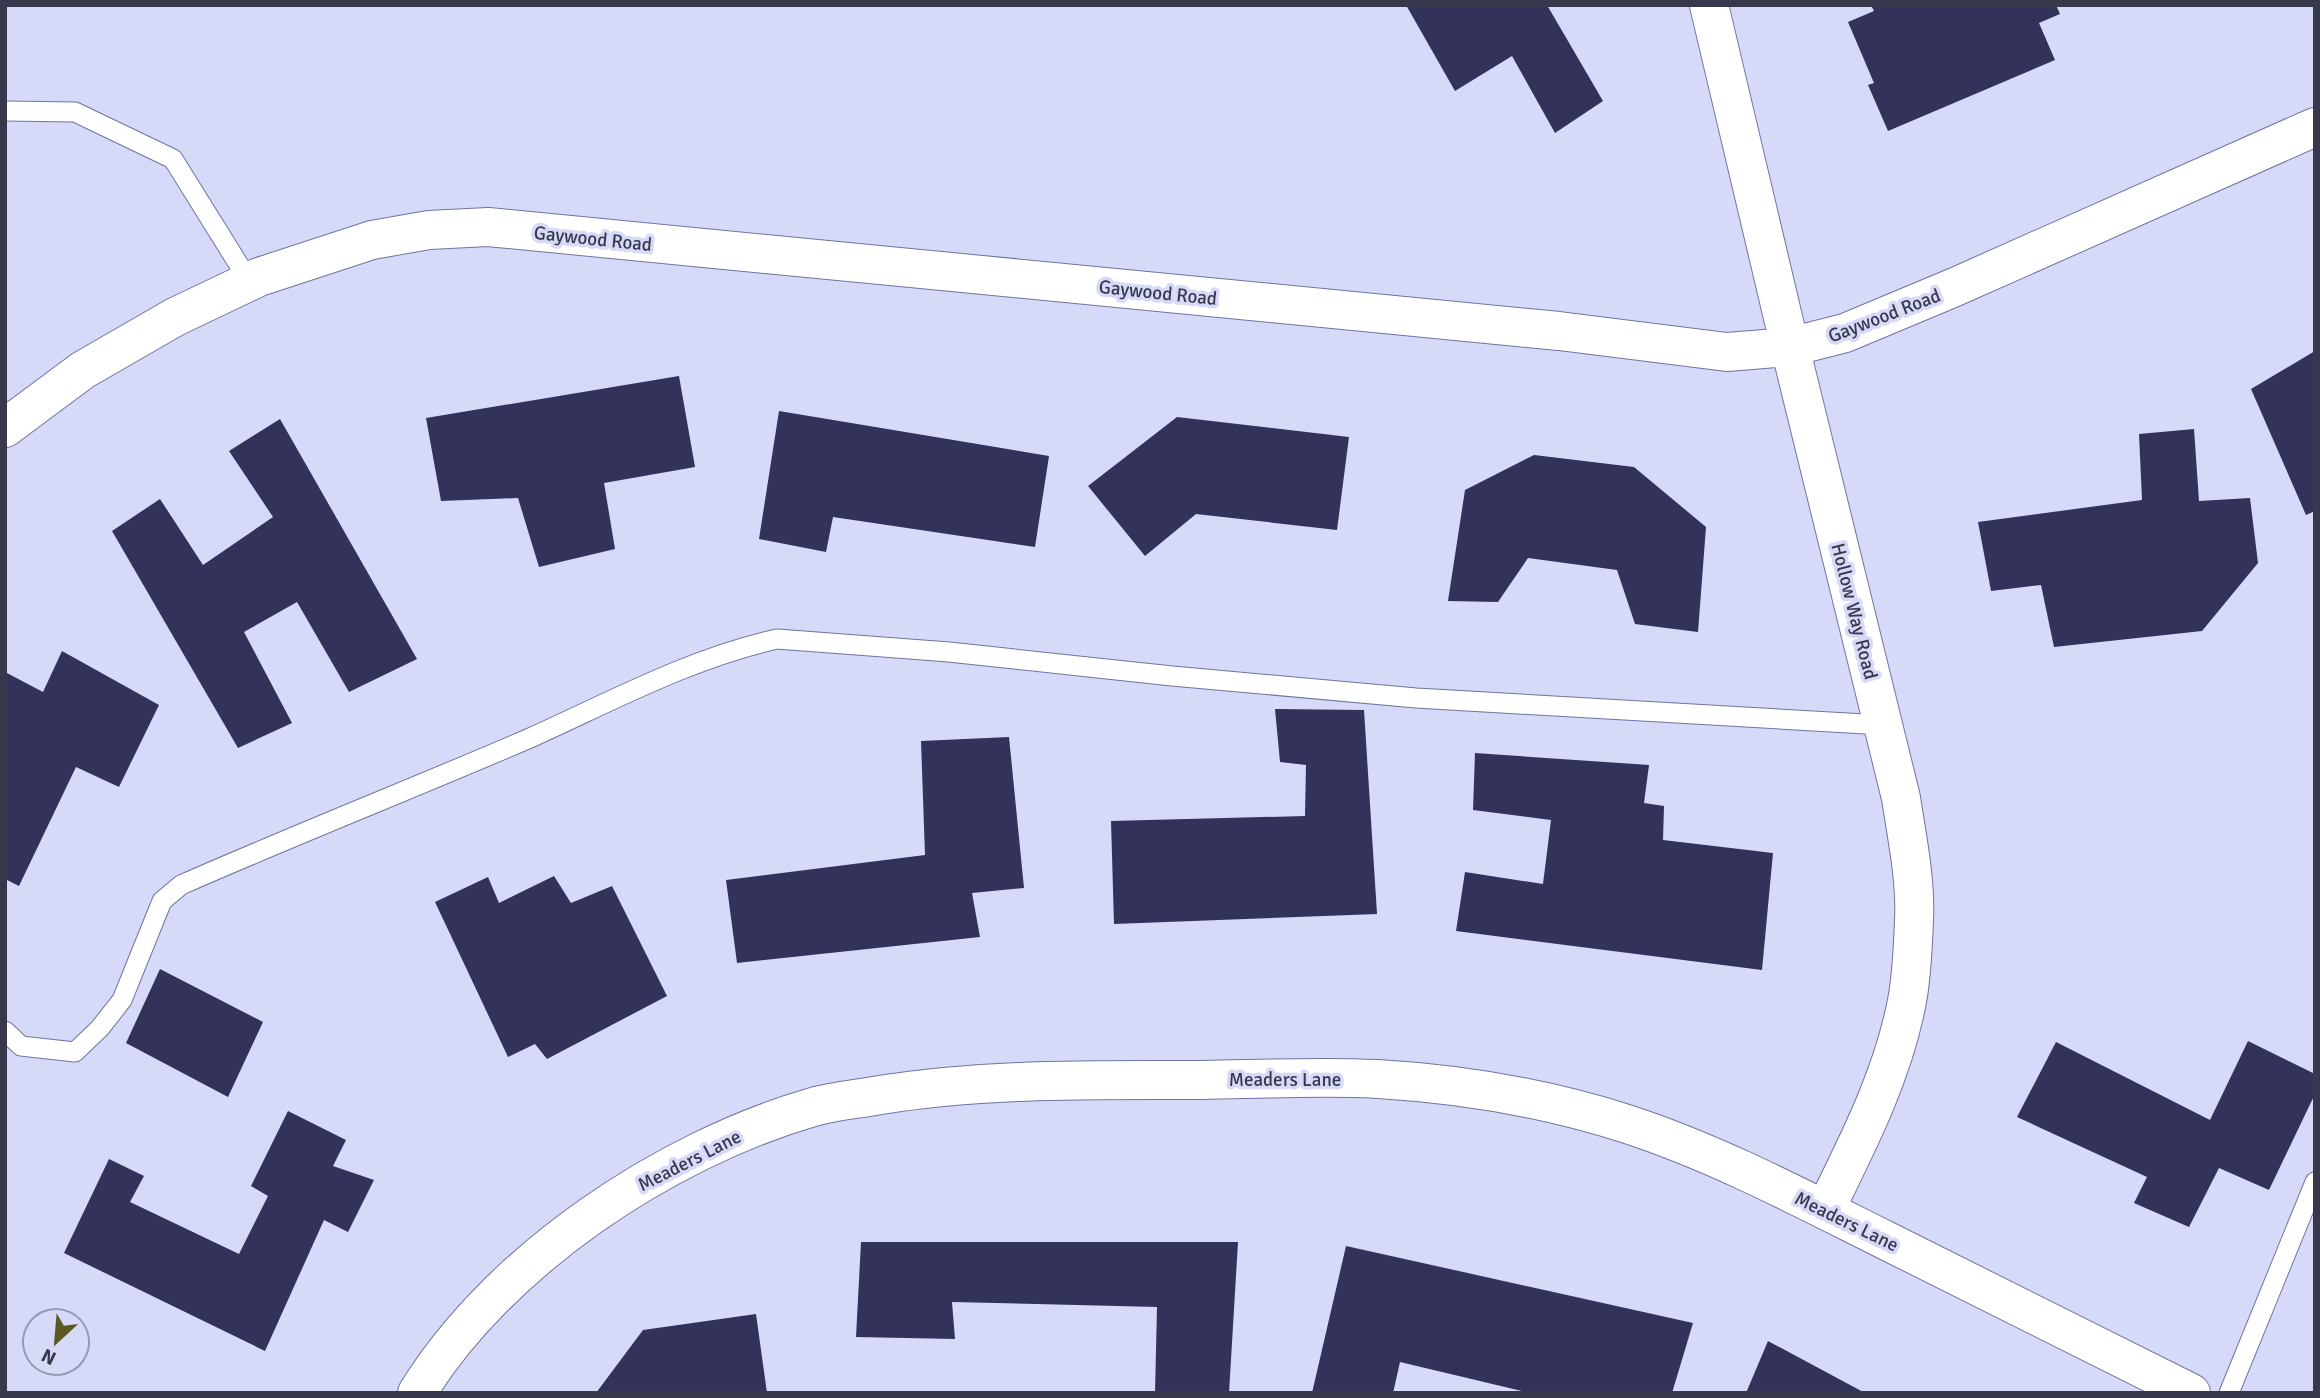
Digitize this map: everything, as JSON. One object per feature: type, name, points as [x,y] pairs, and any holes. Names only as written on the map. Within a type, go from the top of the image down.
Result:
[{"type":"street","name":"Hollow Way Road","points":[[1709,5],[1901,798],[1910,860],[1914,918],[1907,1000],[1888,1070],[1864,1132],[1825,1210]]},
{"type":"street","name":"Gaywood Road","points":[[5,428],[83,370],[175,317],[249,281],[372,240],[429,230],[488,228],[1531,329],[1727,352],[1790,347],[1846,333],[2315,127]]},
{"type":"street","name":"Meaders Lane","points":[[417,1393],[467,1327],[516,1275],[581,1222],[653,1175],[720,1140],[816,1106],[920,1088],[1043,1081],[1373,1079],[1450,1085],[1529,1097],[1629,1125],[1742,1170],[2191,1393]]},
{"type":"lane","points":[[5,111],[75,112],[173,159],[249,281]]},
{"type":"lane","points":[[5,1031],[21,1046],[75,1052],[100,1028],[121,1000],[162,901],[181,885],[434,779],[680,671],[750,645],[777,639],[949,652],[1416,698],[1883,726]]},
{"type":"lane","points":[[2229,1393],[2315,1182]]},
{"type":"building","points":[[1406,5],[1547,5],[1603,101],[1555,133],[1512,56],[1455,91]]},
{"type":"building","points":[[1871,5],[2056,5],[2060,14],[2039,23],[2055,60],[1888,131],[1868,85],[1874,83],[1848,22],[1874,11]]},
{"type":"building","points":[[2315,351],[2315,511],[2306,515],[2251,389]]},
{"type":"building","points":[[679,376],[695,467],[604,483],[615,549],[539,567],[518,498],[441,501],[426,418]]},
{"type":"building","points":[[779,411],[1049,456],[1035,547],[833,517],[826,552],[759,539]]},
{"type":"building","points":[[1177,417],[1349,437],[1337,530],[1196,514],[1145,556],[1088,486]]},
{"type":"building","points":[[280,419],[417,659],[349,692],[297,602],[244,632],[292,723],[238,748],[112,531],[160,499],[203,565],[273,517],[229,451]]},
{"type":"building","points":[[2194,429],[2199,501],[2250,498],[2258,563],[2202,631],[2054,647],[2041,585],[1991,591],[1978,522],[2142,500],[2139,434]]},
{"type":"building","points":[[1534,455],[1634,467],[1706,527],[1698,632],[1635,624],[1617,570],[1528,558],[1498,602],[1448,601],[1465,490]]},
{"type":"building","points":[[62,651],[159,705],[119,787],[76,767],[19,886],[5,879],[5,672],[43,692]]},
{"type":"building","points":[[1275,709],[1364,710],[1377,914],[1114,924],[1111,821],[1305,816],[1306,765],[1280,762]]},
{"type":"building","points":[[1009,737],[1024,888],[972,893],[980,937],[737,963],[726,880],[925,855],[921,741]]},
{"type":"building","points":[[1475,753],[1649,765],[1644,803],[1664,806],[1663,840],[1773,853],[1762,970],[1456,931],[1465,872],[1543,884],[1551,820],[1473,810]]},
{"type":"building","points":[[554,876],[571,903],[612,886],[667,996],[547,1059],[535,1044],[508,1057],[435,902],[488,877],[499,903]]},
{"type":"building","points":[[160,969],[263,1022],[228,1097],[126,1043]]},
{"type":"building","points":[[2248,1041],[2315,1074],[2315,1094],[2269,1190],[2219,1168],[2189,1227],[2134,1203],[2147,1177],[2017,1117],[2056,1042],[2210,1120]]},
{"type":"building","points":[[288,1111],[346,1140],[333,1166],[374,1180],[348,1232],[324,1220],[265,1351],[64,1253],[109,1159],[144,1176],[130,1202],[239,1254],[268,1196],[251,1186]]},
{"type":"building","points":[[861,1242],[1238,1242],[1229,1393],[1155,1393],[1157,1307],[952,1302],[955,1339],[856,1337]]},
{"type":"building","points":[[1346,1246],[1693,1323],[1672,1393],[1530,1393],[1400,1362],[1393,1393],[1312,1393]]},
{"type":"building","points":[[756,1314],[767,1393],[596,1393],[643,1330]]},
{"type":"building","points":[[1768,1341],[1865,1393],[1746,1393]]}]
